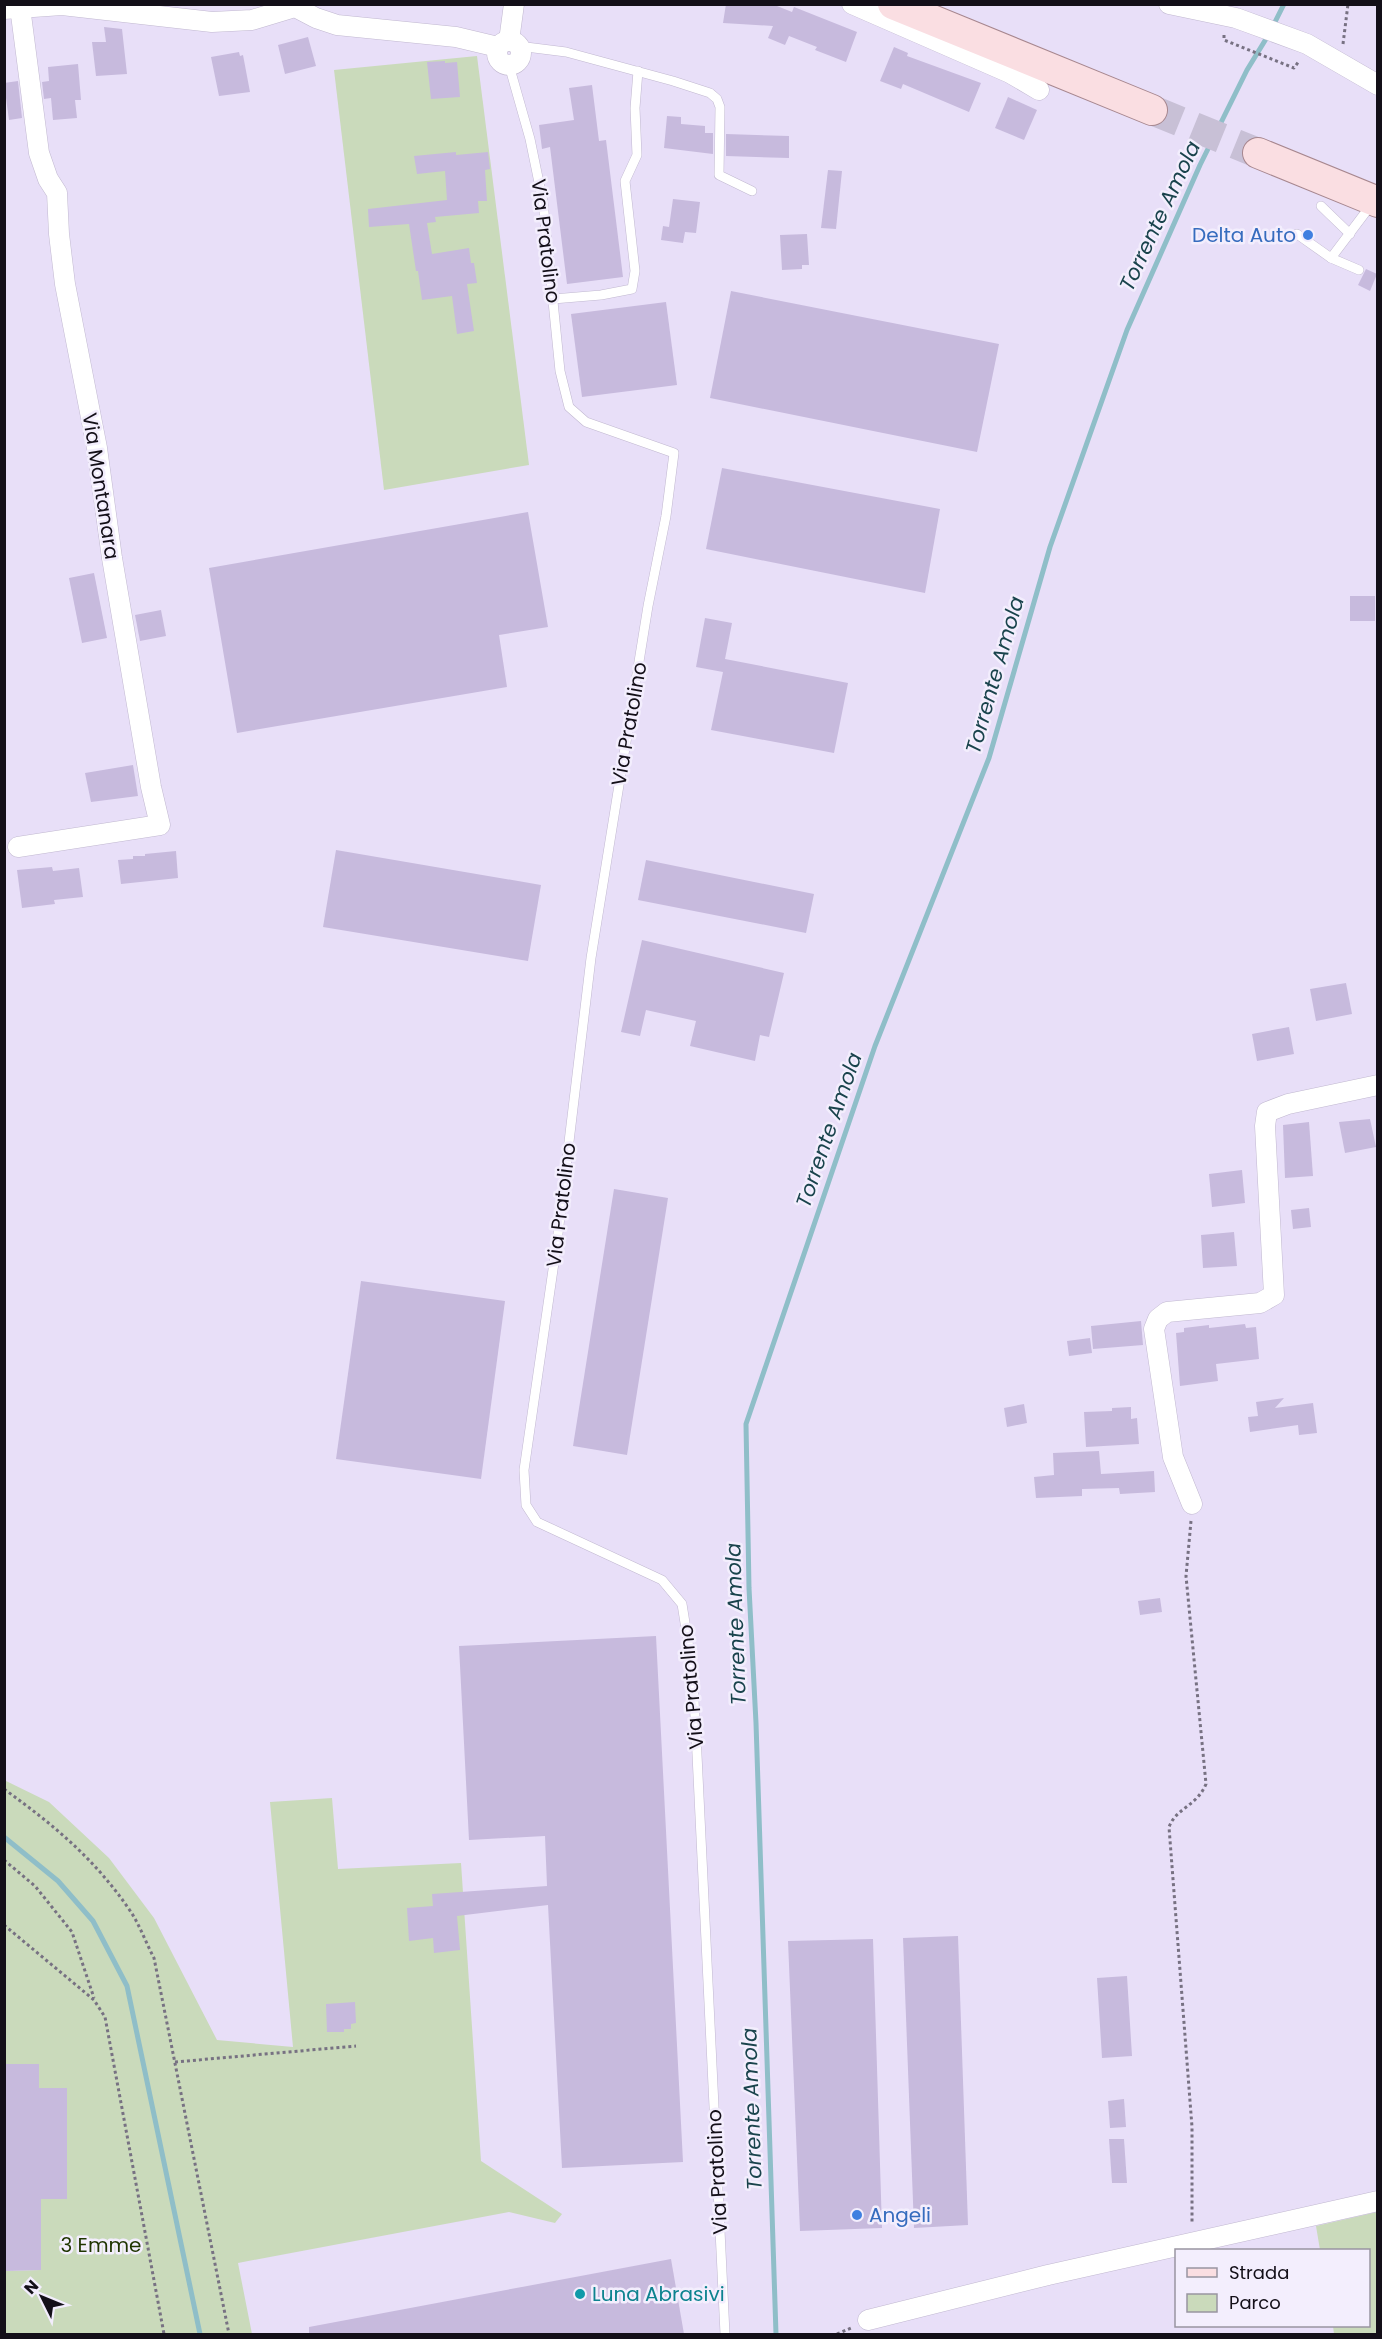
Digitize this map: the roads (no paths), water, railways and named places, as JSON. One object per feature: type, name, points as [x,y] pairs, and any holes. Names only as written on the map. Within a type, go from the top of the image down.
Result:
[{"type":"main road","points":[[893,4],[1152,110]]},
{"type":"main road","points":[[1258,153],[1376,202]]},
{"type":"street","points":[[12,8],[62,4],[212,22],[252,20],[295,8],[337,25],[508,45],[521,54],[514,64],[509,65]]},
{"type":"street","points":[[508,45],[514,4]]},
{"type":"street","points":[[852,4],[1010,73],[1039,90]]},
{"type":"street","points":[[1169,4],[1231,17],[1303,52],[1340,63],[1377,85]]},
{"type":"street","name":"Via Montanara","points":[[12,8],[39,153],[48,179],[57,193],[65,284],[97,448],[112,558],[151,787],[160,825],[18,847]]},
{"type":"street","points":[[1192,1504],[1173,1457],[1154,1329],[1158,1319],[1167,1312],[1260,1303],[1274,1295],[1265,1126],[1268,1112],[1288,1104],[1377,1084]]},
{"type":"street","points":[[868,2320],[1377,2201]]},
{"type":"lane","points":[[508,45],[566,52],[710,93],[717,99],[720,107],[719,175],[752,191]]},
{"type":"lane","name":"Via Pratolino","points":[[509,65],[530,139],[543,202],[560,371],[569,407],[586,422],[674,453],[666,516],[648,606],[591,958],[557,1242],[524,1470],[526,1505],[537,1522],[662,1580],[682,1604],[692,1667],[696,1734],[725,2334]]},
{"type":"lane","points":[[553,299],[601,295],[632,289],[635,271],[625,181],[637,155],[635,108],[638,71]]},
{"type":"lane","points":[[1331,258],[1376,202]]},
{"type":"lane","points":[[1321,206],[1350,234]]},
{"type":"lane","points":[[1297,234],[1331,258],[1359,270]]},
{"type":"waterway","name":"Torrente Amola","points":[[1273,26],[1284,4]]},
{"type":"waterway","name":"Torrente Amola","points":[[776,2334],[756,1723],[749,1588],[746,1424],[875,1046],[989,758],[1050,547],[1127,330],[1200,165],[1247,70],[1269,34]]},
{"type":"waterway","points":[[4,1837],[58,1881],[93,1921],[127,1986],[200,2334]]},
{"type":"tunnel","points":[[1152,110],[1258,153]]},
{"type":"place","name":"Delta Auto","points":[[1308,235]]},
{"type":"place","name":"Angeli","points":[[857,2215]]},
{"type":"place","name":"Luna Abrasivi","points":[[580,2294]]},
{"type":"park label","name":"3 Emme","points":[[101,2245]]}]
